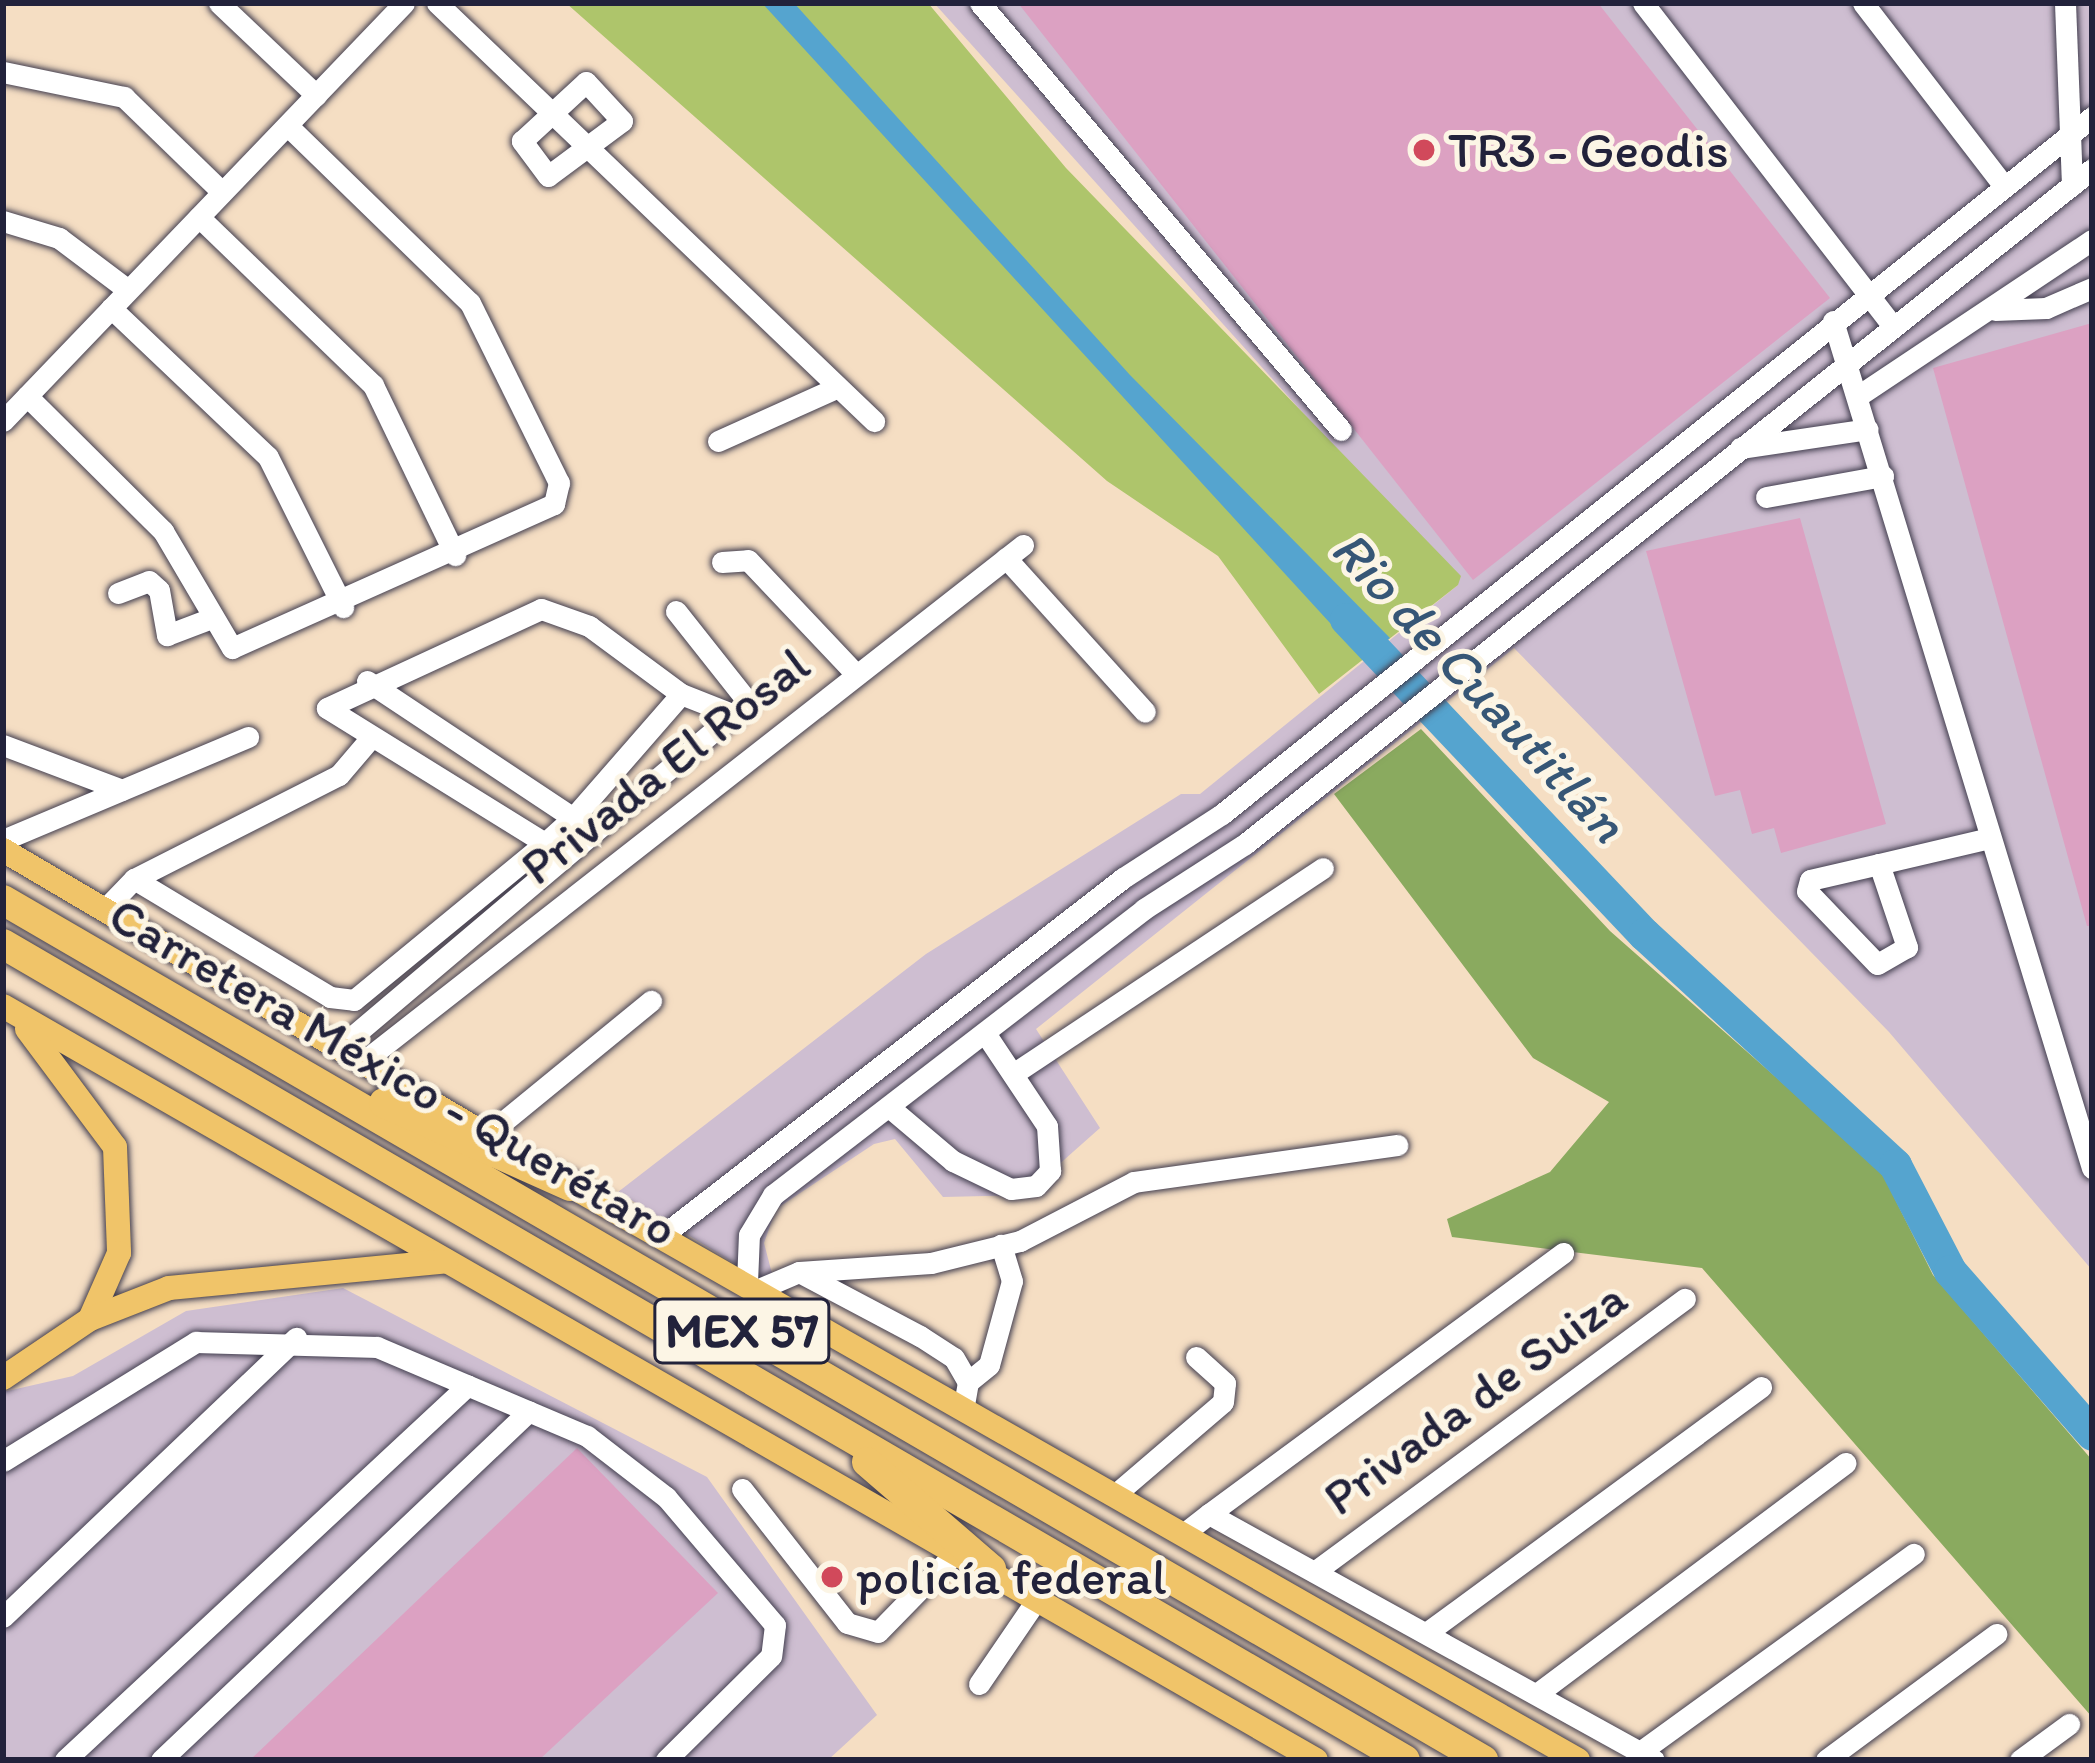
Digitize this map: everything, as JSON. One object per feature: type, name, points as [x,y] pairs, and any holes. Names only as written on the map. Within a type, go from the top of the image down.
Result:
[{"type":"highway","name":"Carretera México - Querétaro","points":[[3,900],[1483,1760]]},
{"type":"highway","name":"Carretera México - Querétaro","points":[[3,944],[1405,1760]]},
{"type":"highway","points":[[250,1043],[570,1186]]},
{"type":"highway","points":[[823,1421],[991,1569]]},
{"type":"main road","points":[[3,850],[570,1186],[966,1393],[1118,1492],[1578,1760]]},
{"type":"main road","points":[[6,1008],[1039,1596],[1303,1757]]},
{"type":"main road","points":[[6,1008],[87,1096],[115,1147],[118,1253],[90,1319]]},
{"type":"main road","points":[[3,1378],[90,1319],[169,1288],[446,1261]]},
{"type":"street","points":[[220,3],[316,95]]},
{"type":"street","points":[[4,419],[404,3]]},
{"type":"street","points":[[437,3],[874,421]]},
{"type":"street","points":[[980,3],[1341,430]]},
{"type":"street","points":[[1643,3],[1871,290],[1892,326]]},
{"type":"street","points":[[1863,3],[2003,185]]},
{"type":"street","points":[[2065,3],[2072,185]]},
{"type":"street","points":[[3,72],[124,97],[223,192]]},
{"type":"street","points":[[586,82],[624,114],[591,153],[557,174],[536,163],[522,141],[586,82]]},
{"type":"street","points":[[663,1235],[1076,914],[1222,814],[1353,703],[2092,117]]},
{"type":"street","points":[[27,396],[163,531],[209,619],[246,651],[539,519],[560,483],[470,303],[287,125]]},
{"type":"street","points":[[758,1212],[1099,944],[1381,733],[2092,169]]},
{"type":"street","points":[[199,217],[373,385],[455,555]]},
{"type":"street","points":[[3,221],[59,238],[128,290]]},
{"type":"street","points":[[1858,396],[1995,310],[2074,242],[2092,240]]},
{"type":"street","points":[[1995,310],[2046,308],[2092,288]]},
{"type":"street","points":[[111,308],[268,457],[343,608]]},
{"type":"street","points":[[1833,321],[2092,1168]]},
{"type":"street","points":[[718,441],[836,388]]},
{"type":"street","points":[[1740,448],[1868,429]]},
{"type":"street","points":[[1766,497],[1883,476]]},
{"type":"street","name":"Privada El Rosal","points":[[364,1061],[1014,551],[1145,712]]},
{"type":"street","points":[[722,562],[748,560],[855,673]]},
{"type":"street","points":[[118,593],[148,581],[159,590],[167,635],[209,619]]},
{"type":"street","points":[[545,843],[368,741],[326,707],[367,681],[541,608],[590,626],[681,694],[734,715]]},
{"type":"street","points":[[340,1047],[748,702],[739,679],[676,610]]},
{"type":"street","points":[[367,681],[592,831]]},
{"type":"street","points":[[134,879],[330,997],[354,1000],[573,818],[681,694]]},
{"type":"street","points":[[3,840],[248,736]]},
{"type":"street","points":[[105,909],[134,879],[339,775],[368,741]]},
{"type":"street","points":[[3,745],[122,790]]},
{"type":"street","points":[[1879,864],[1907,947],[1877,964],[1807,891],[1810,880],[1990,838]]},
{"type":"street","points":[[1013,1074],[1323,868]]},
{"type":"street","points":[[1076,914],[1099,944]]},
{"type":"street","points":[[487,1135],[651,1001]]},
{"type":"street","points":[[890,1107],[953,1161],[1011,1189],[1036,1186],[1050,1171],[1047,1126],[985,1033]]},
{"type":"street","points":[[898,1054],[920,1082]]},
{"type":"street","points":[[844,1094],[868,1123]]},
{"type":"street","points":[[733,1181],[758,1212],[753,1285],[799,1272],[1001,1246],[1134,1182],[1397,1145]]},
{"type":"street","points":[[799,1272],[920,1336],[966,1393],[988,1365],[1012,1281],[1001,1246]]},
{"type":"street","points":[[1187,1531],[1563,1253]]},
{"type":"street","name":"Privada de Suiza","points":[[1317,1570],[1685,1299]]},
{"type":"street","points":[[3,1617],[296,1338]]},
{"type":"street","points":[[3,1461],[196,1342],[296,1338],[377,1347],[587,1436],[666,1497],[775,1625],[771,1656],[666,1760]]},
{"type":"street","points":[[1118,1492],[1223,1402],[1225,1383],[1196,1357]]},
{"type":"street","points":[[65,1760],[468,1385]]},
{"type":"street","points":[[1429,1631],[1761,1387]]},
{"type":"street","points":[[161,1760],[529,1411]]},
{"type":"street","points":[[1538,1694],[1846,1463]]},
{"type":"street","points":[[742,1489],[848,1623],[878,1632],[958,1550]]},
{"type":"street","points":[[1209,1514],[1429,1631],[1647,1756],[1914,1555]]},
{"type":"street","points":[[979,1684],[1039,1596]]},
{"type":"street","points":[[1826,1760],[1996,1634]]},
{"type":"street","points":[[2020,1760],[2069,1724]]},
{"type":"shaded area","points":[[934,3],[2092,3],[2092,1270],[1889,1032],[1514,648],[1036,1029],[1100,1128],[1056,1167],[1061,1177],[1032,1195],[943,1197],[895,1139],[874,1144],[776,1209],[764,1243],[776,1289],[618,1192],[926,954],[1181,794],[1200,794],[1458,585]]},
{"type":"shaded area","points":[[343,1288],[707,1477],[877,1715],[828,1760],[3,1760],[3,1392],[73,1376],[186,1311]]},
{"type":"green space","points":[[566,3],[928,3],[1066,168],[1461,576],[1458,585],[1319,694],[1218,556],[1107,481]]},
{"type":"green space","points":[[1421,729],[1610,931],[1880,1169],[1933,1275],[2092,1460],[2092,1717],[1702,1268],[1452,1237],[1447,1219],[1550,1172],[1609,1102],[1533,1058],[1334,794]]},
{"type":"water","points":[[762,3],[794,3],[1130,375],[1390,638],[1363,659]]},
{"type":"building","name":"TR3 - Geodis","points":[[1018,3],[1598,3],[1830,298],[1473,580]]},
{"type":"building","points":[[2092,323],[2092,926],[2087,926],[1933,368]]},
{"type":"building","points":[[1800,518],[1886,824],[1781,853],[1774,828],[1752,834],[1740,790],[1715,796],[1646,551]]},
{"type":"building","points":[[577,1448],[718,1593],[539,1760],[250,1760]]},
{"type":"waterway","name":"Rio de Cuautitlán","points":[[1346,619],[1644,934],[1895,1165],[1950,1271],[2092,1434]]},
{"type":"place","name":"TR3 - Geodis","points":[[1424,150]]},
{"type":"place","name":"policía federal","points":[[832,1577]]}]
